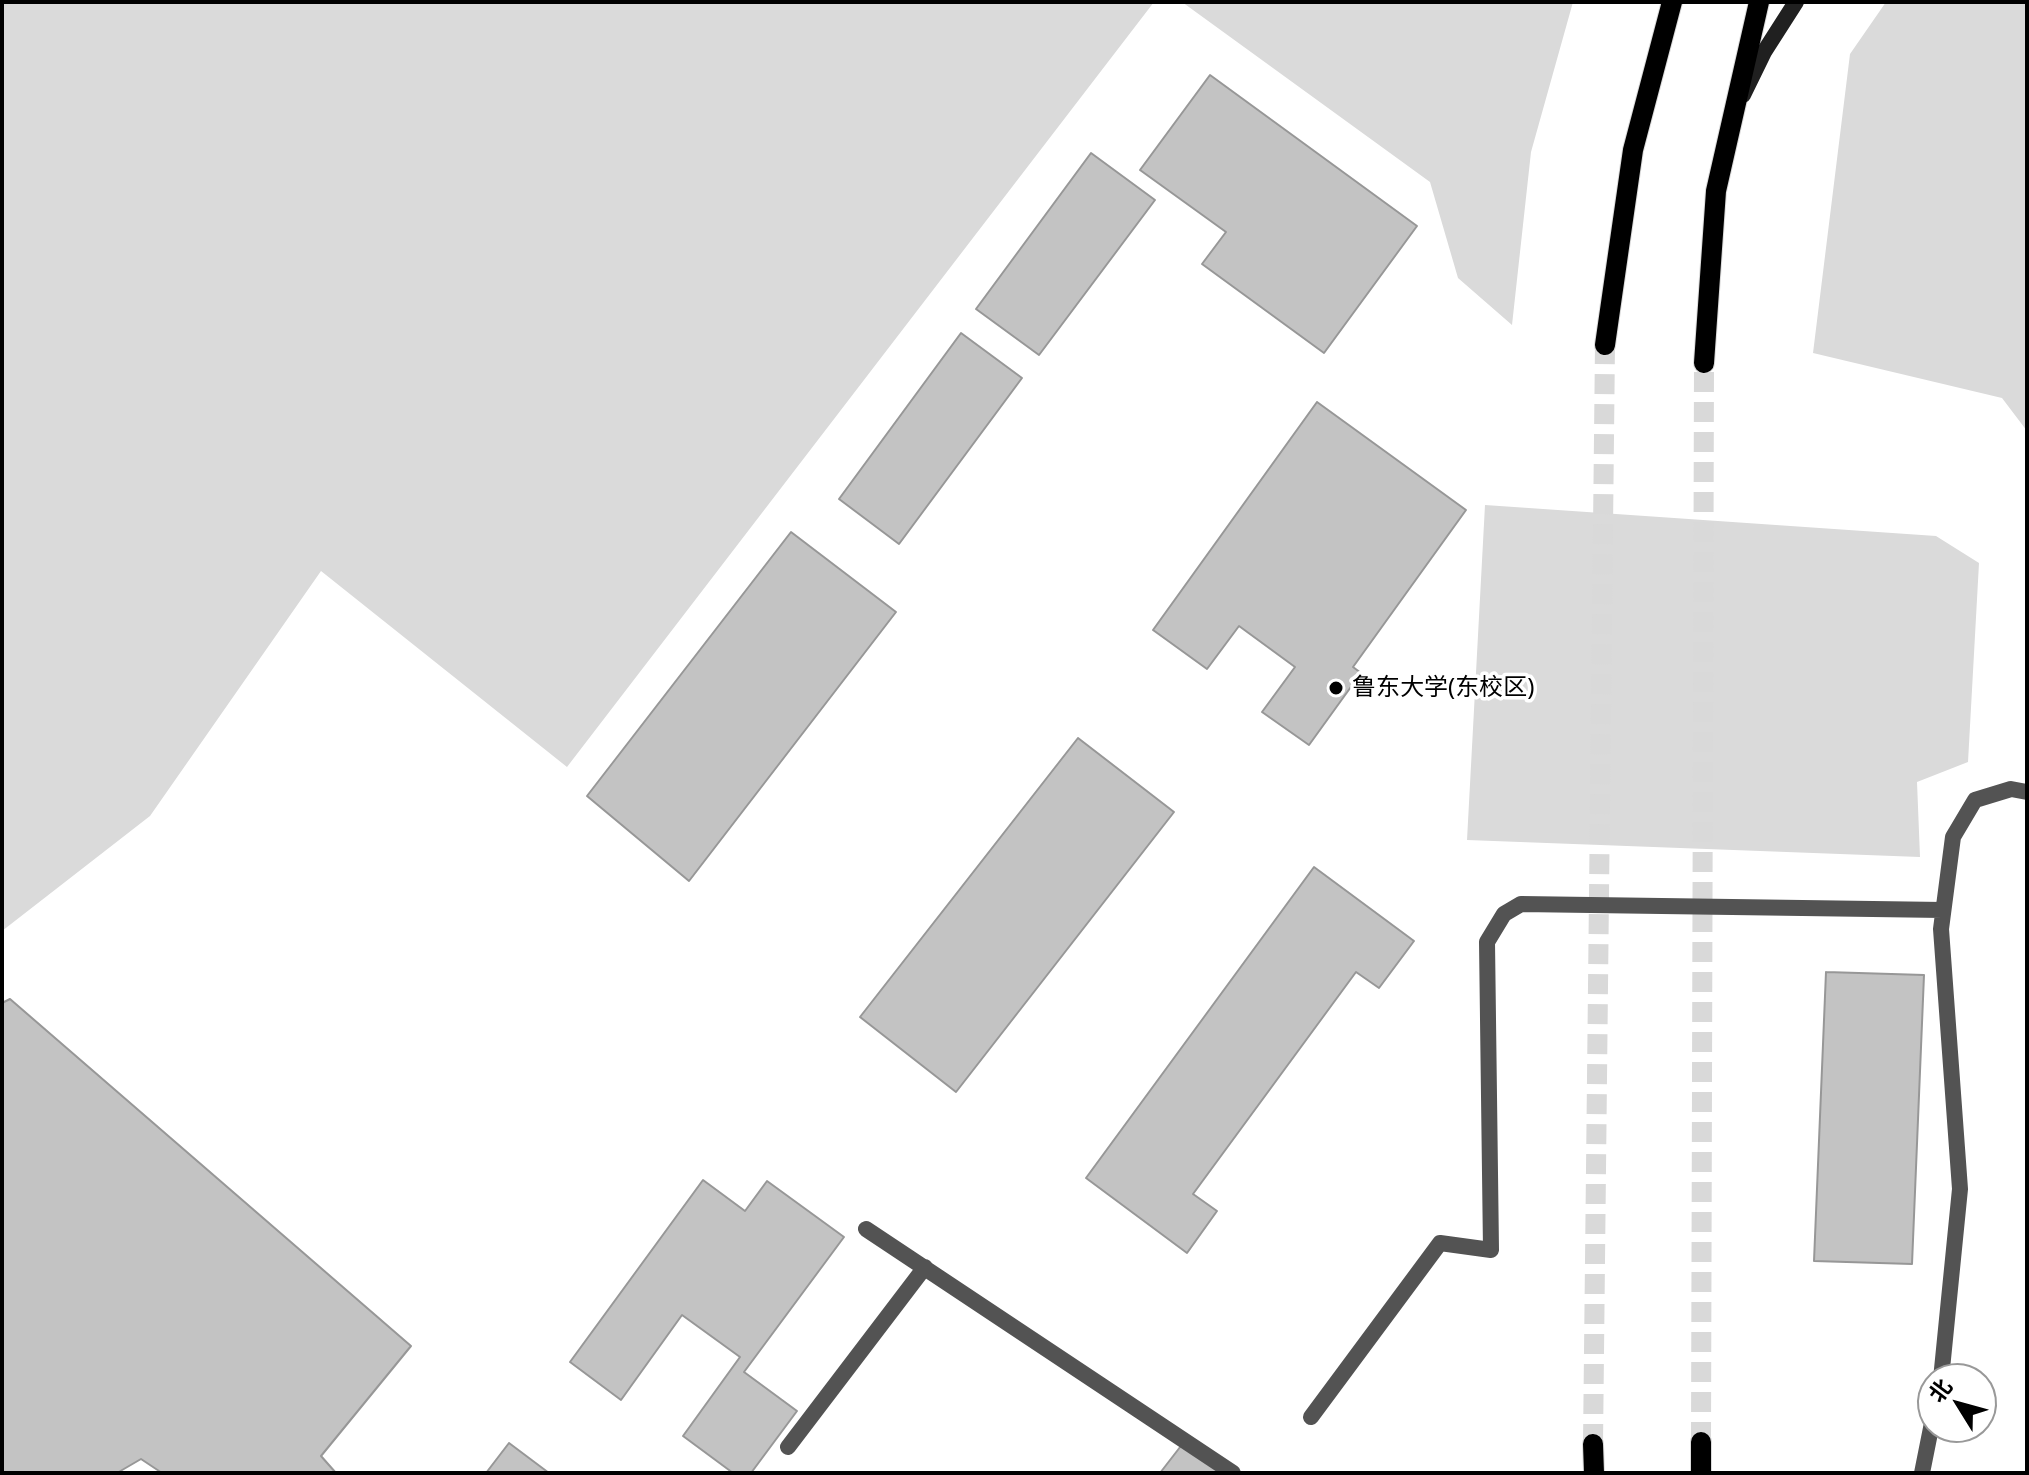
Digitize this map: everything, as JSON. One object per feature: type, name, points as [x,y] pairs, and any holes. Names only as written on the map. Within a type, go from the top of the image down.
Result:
[{"type":"main road","points":[[1605,345],[1633,150],[1672,2]]},
{"type":"main road","points":[[1704,363],[1716,191],[1728,125],[1759,2]]},
{"type":"main road","points":[[1728,125],[1764,52],[1796,2]]},
{"type":"main road","points":[[1701,1442],[1701,1473]]},
{"type":"main road","points":[[1593,1444],[1594,1473]]},
{"type":"lane","points":[[1943,1363],[1960,1189],[1941,929],[1953,837],[1975,800],[2011,789],[2027,792]]},
{"type":"lane","points":[[1311,1417],[1440,1243],[1491,1250],[1487,942],[1504,914],[1521,904],[1943,910]]},
{"type":"lane","points":[[866,1229],[1233,1473]]},
{"type":"lane","points":[[788,1447],[925,1267]]},
{"type":"lane","points":[[1922,1473],[1928,1443]]},
{"type":"shaded area","points":[[2,2],[1154,2],[567,767],[321,571],[150,816],[2,931]]},
{"type":"shaded area","points":[[1182,2],[1573,2],[1531,152],[1512,325],[1458,278],[1430,182]]},
{"type":"shaded area","points":[[1886,2],[2027,2],[2027,431],[2002,398],[1813,353],[1850,54]]},
{"type":"shaded area","points":[[1485,505],[1936,536],[1979,563],[1968,762],[1917,782],[1920,857],[1467,840]]},
{"type":"building","points":[[1210,75],[1417,226],[1324,353],[1202,264],[1226,232],[1140,170]]},
{"type":"building","points":[[1091,153],[1155,200],[1039,355],[976,309]]},
{"type":"building","points":[[961,333],[1022,378],[899,544],[839,499]]},
{"type":"building","points":[[1317,402],[1466,510],[1353,667],[1361,673],[1309,745],[1262,712],[1295,667],[1239,626],[1207,669],[1153,630]]},
{"type":"building","points":[[791,532],[896,612],[689,881],[587,796]]},
{"type":"building","points":[[1078,738],[1174,812],[956,1092],[860,1017]]},
{"type":"building","points":[[1314,867],[1414,941],[1379,988],[1356,972],[1193,1194],[1217,1211],[1187,1253],[1086,1178]]},
{"type":"building","points":[[1826,972],[1924,975],[1912,1264],[1814,1261]]},
{"type":"building","points":[[10,999],[411,1346],[321,1456],[336,1473],[162,1473],[141,1459],[117,1473],[2,1473],[2,1003]]},
{"type":"building","points":[[703,1180],[745,1211],[767,1181],[844,1237],[744,1372],[797,1411],[751,1473],[733,1473],[683,1436],[740,1357],[682,1315],[621,1400],[570,1362]]},
{"type":"building","points":[[1184,1442],[1229,1473],[1160,1473]]},
{"type":"building","points":[[509,1443],[549,1473],[486,1473]]},
{"type":"tunnel","points":[[1593,1444],[1605,345]]},
{"type":"tunnel","points":[[1701,1442],[1704,363]]},
{"type":"place","name":"鲁东大学(东校区)","points":[[1336,688]]}]
